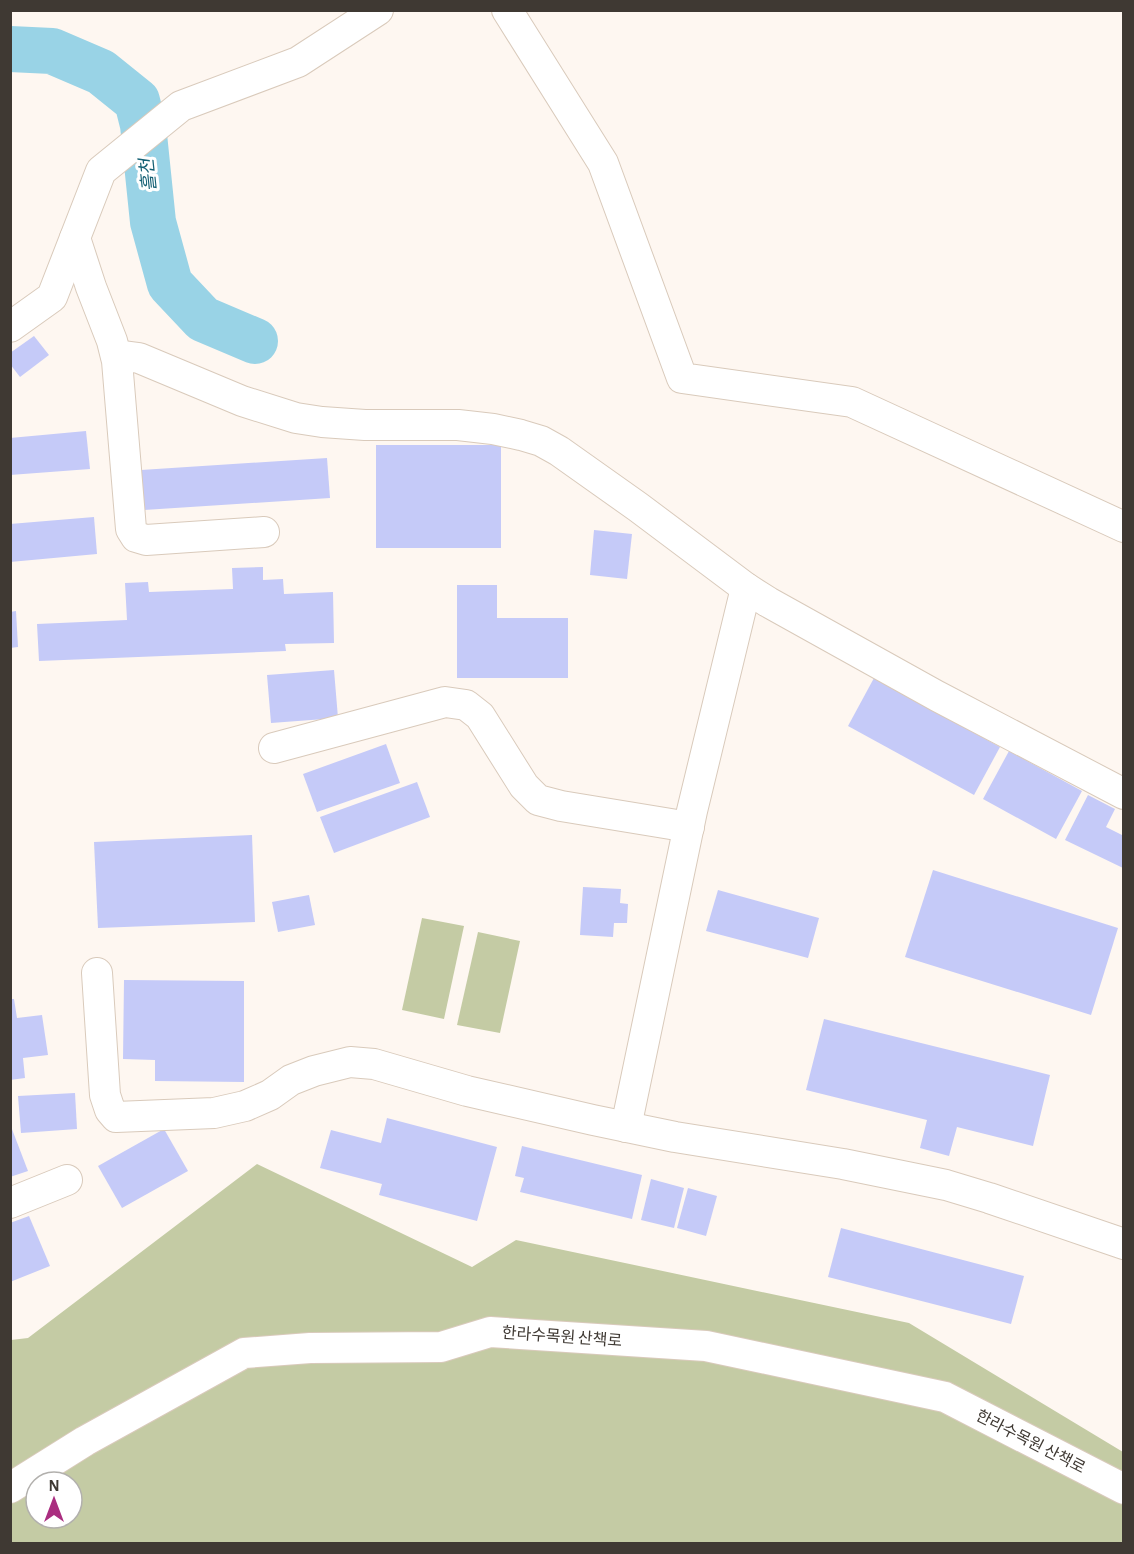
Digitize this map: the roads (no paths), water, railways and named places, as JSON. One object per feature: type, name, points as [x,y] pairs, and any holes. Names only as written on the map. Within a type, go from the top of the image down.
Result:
[{"type":"street","points":[[10,327],[52,297],[101,171],[181,106],[298,62],[378,10]]},
{"type":"street","points":[[507,10],[603,163],[682,378],[852,402],[1124,527]]},
{"type":"street","points":[[75,238],[116,355],[131,529],[136,537],[146,540],[264,532]]},
{"type":"street","points":[[116,355],[139,358],[242,401],[296,418],[365,425],[458,425],[503,431],[541,441],[559,451],[638,507],[768,602],[947,701],[1124,794]]},
{"type":"street","points":[[626,1127],[689,826],[746,588]]},
{"type":"street","points":[[274,748],[445,702],[465,705],[480,716],[524,786],[538,800],[561,806],[689,826]]},
{"type":"street","points":[[97,973],[105,1095],[110,1110],[116,1117],[225,1111],[245,1106],[270,1095],[291,1080],[314,1071],[350,1062],[374,1064],[467,1091],[626,1127],[843,1164],[946,1185],[1124,1244]]},
{"type":"street","points":[[10,1203],[67,1180]]},
{"type":"street","name":"한라수목원 산책로","points":[[10,1488],[85,1440],[244,1353],[310,1348],[441,1347],[490,1332],[706,1346],[945,1397],[1124,1489]]},
{"type":"waterway","name":"흘천","points":[[10,49],[52,51],[101,72],[137,101],[143,125],[153,222],[170,284],[203,319],[255,341]]}]
